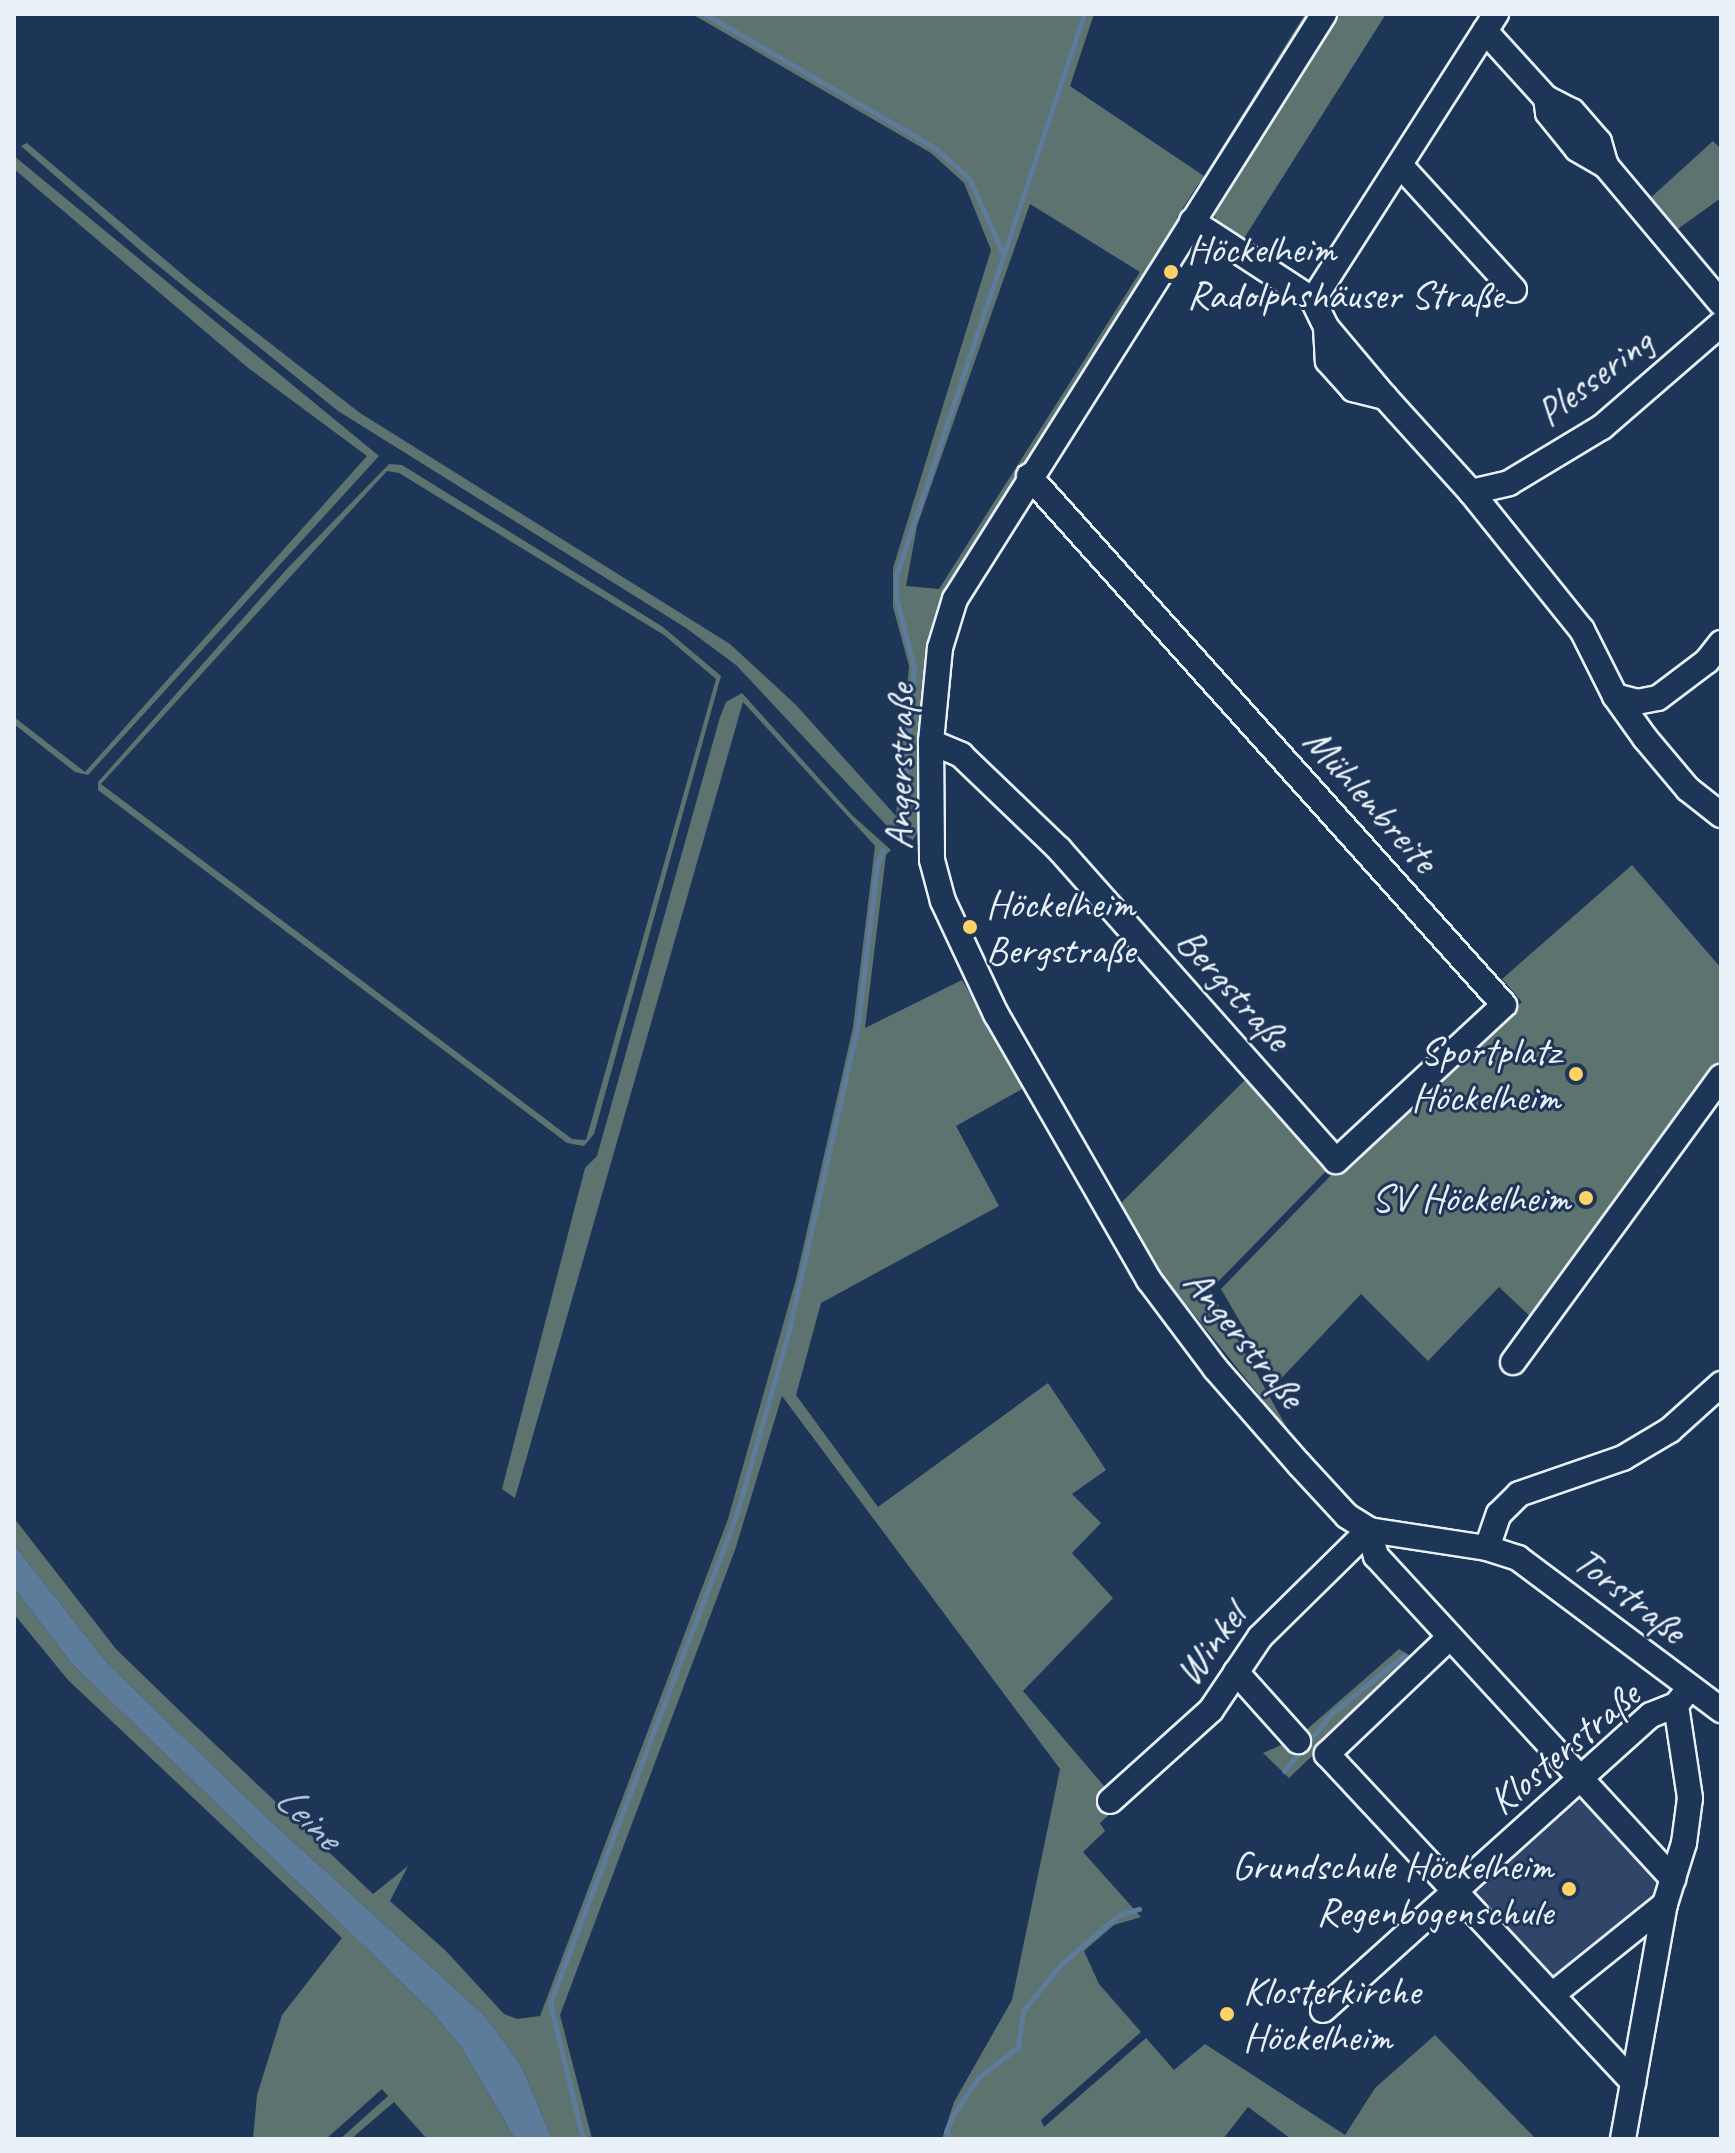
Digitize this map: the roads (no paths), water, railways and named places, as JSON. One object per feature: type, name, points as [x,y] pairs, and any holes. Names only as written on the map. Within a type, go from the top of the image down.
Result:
[{"type":"street","name":"Angerstraße","points":[[1324,14],[1029,476],[955,599],[940,648],[931,742],[932,860],[943,901],[996,1014],[1149,1280],[1215,1368],[1347,1516],[1369,1530],[1487,1548]]},
{"type":"street","points":[[1313,300],[1490,22],[1546,98],[1572,111],[1599,142],[1606,166],[1721,303]]},
{"type":"street","points":[[1400,165],[1514,290]]},
{"type":"street","points":[[1192,221],[1313,300],[1326,327],[1328,361],[1353,389],[1385,397],[1471,492],[1582,630],[1615,696],[1645,738],[1688,789],[1721,815]]},
{"type":"street","name":"Plessering","points":[[1471,492],[1509,483],[1602,427],[1721,324]]},
{"type":"street","name":"Mühlenbreite","points":[[1029,476],[1504,1005],[1336,1161]]},
{"type":"street","points":[[1501,527],[1509,483]]},
{"type":"street","points":[[1615,696],[1637,702],[1658,698],[1707,661],[1721,643]]},
{"type":"street","points":[[1645,738],[1658,698]]},
{"type":"street","name":"Bergstraße","points":[[931,742],[961,755],[1059,849],[1336,1161]]},
{"type":"street","points":[[1513,1362],[1721,1077]]},
{"type":"street","points":[[1487,1548],[1499,1514],[1519,1494],[1623,1458],[1670,1430],[1721,1384]]},
{"type":"street","points":[[1369,1530],[1376,1556],[1673,1879]]},
{"type":"street","name":"Winkel","points":[[1110,1801],[1211,1710],[1236,1672],[1302,1592],[1369,1530]]},
{"type":"street","name":"Torstraße","points":[[1487,1548],[1518,1558],[1545,1576],[1682,1697],[1721,1710]]},
{"type":"street","points":[[1450,1637],[1327,1754],[1633,2082]]},
{"type":"street","points":[[1236,1672],[1298,1741]]},
{"type":"street","points":[[1623,2139],[1665,1904],[1690,1798],[1682,1697]]},
{"type":"street","name":"Klosterstraße","points":[[1323,2010],[1651,1715],[1682,1697]]},
{"type":"street","points":[[1552,1995],[1665,1904]]},
{"type":"waterway","points":[[705,14],[935,148],[969,178],[1002,251]]},
{"type":"waterway","points":[[901,822],[914,668],[896,597],[896,576],[1084,14]]},
{"type":"waterway","points":[[583,2139],[550,2003],[737,1513],[788,1334],[858,1023],[877,864],[883,850]]},
{"type":"waterway","points":[[1284,1771],[1331,1714],[1404,1655]]},
{"type":"waterway","points":[[951,2139],[946,2131],[953,2115],[978,2078],[1018,2047],[1023,2011],[1061,1964],[1119,1915],[1139,1909]]},
{"type":"waterway","points":[[1610,2139],[1613,2123]]},
{"type":"place","name":"Höckelheim Radolphshäuser Straße","points":[[1171,272]]},
{"type":"place","name":"Höckelheim Bergstraße","points":[[970,927]]},
{"type":"place","name":"Sportplatz Höckelheim","points":[[1576,1074]]},
{"type":"place","name":"SV Höckelheim","points":[[1586,1198]]},
{"type":"place","name":"Grundschule Höckelheim Regenbogenschule","points":[[1569,1889]]},
{"type":"place","name":"Klosterkirche Höckelheim","points":[[1227,2014]]},
{"type":"water label","name":"Leine","points":[[308,1817]]}]
